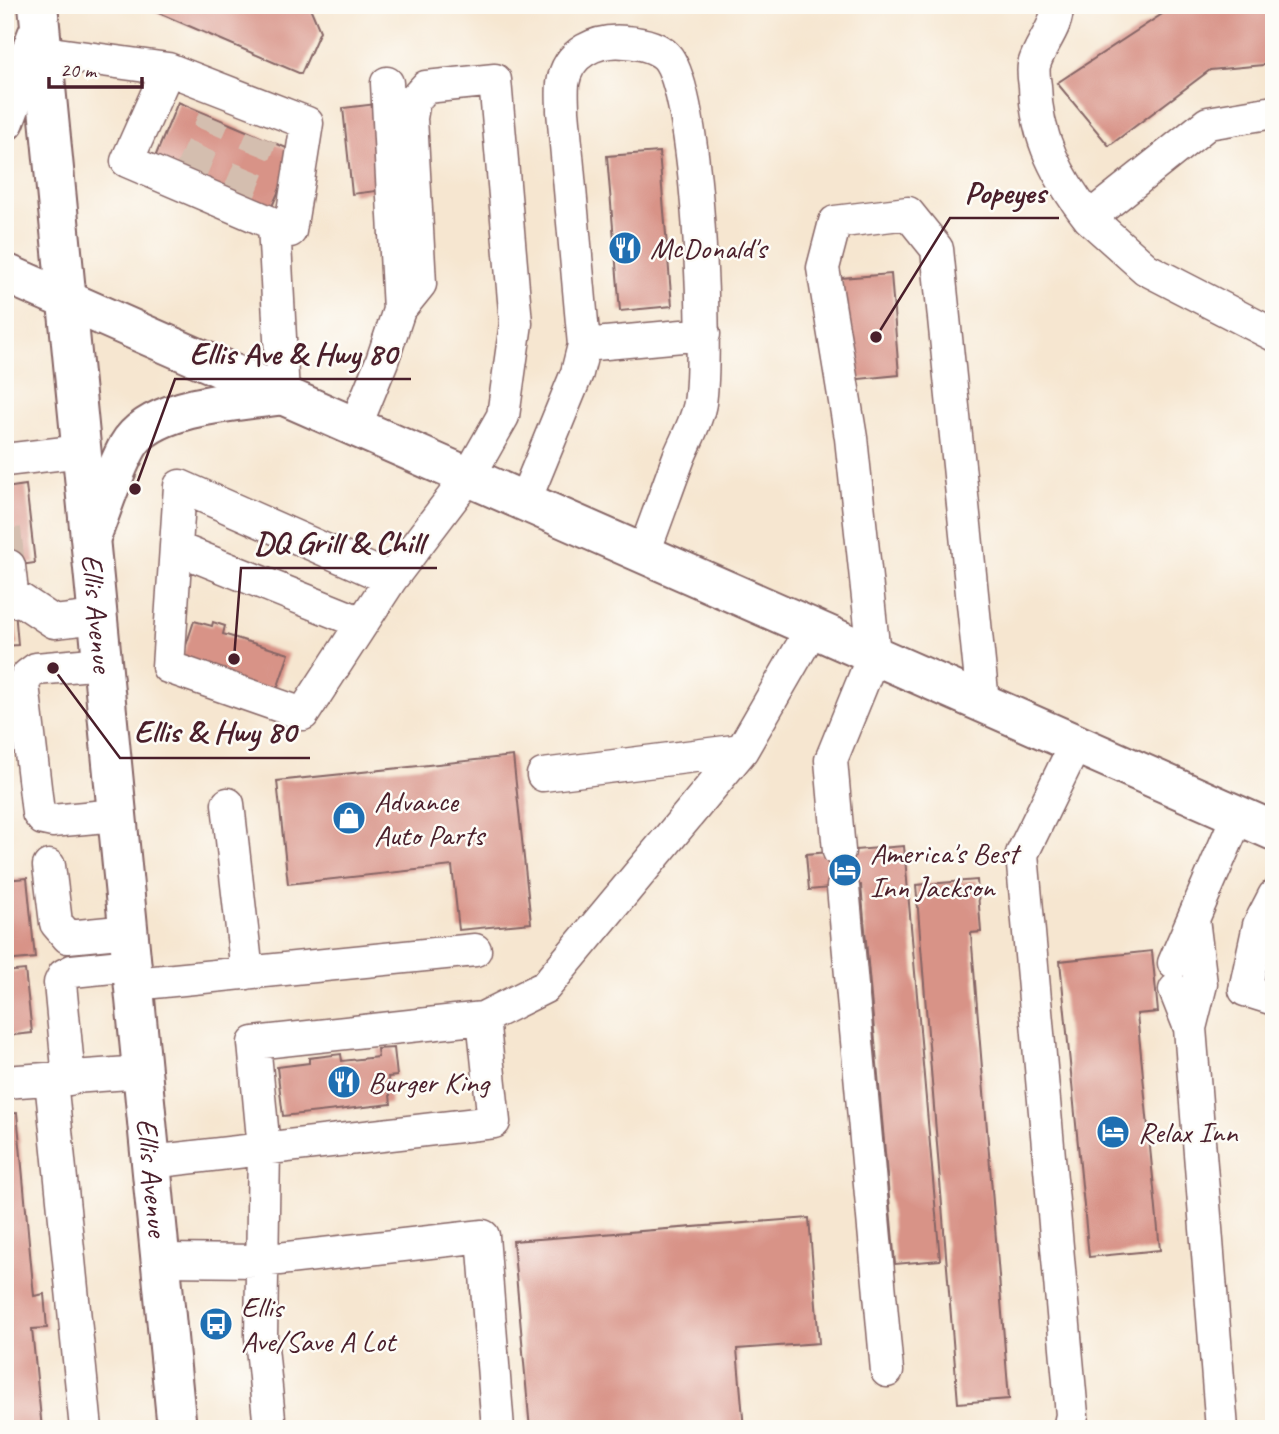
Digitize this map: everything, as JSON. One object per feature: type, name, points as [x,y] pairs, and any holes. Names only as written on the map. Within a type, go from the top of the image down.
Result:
[{"type":"main road","points":[[5,121],[41,28]]},
{"type":"main road","name":"Ellis Avenue","points":[[41,28],[177,1429]]},
{"type":"main road","points":[[5,273],[1274,831]]},
{"type":"main road","points":[[90,537],[128,446],[138,433],[151,423],[186,410],[283,395]]},
{"type":"lane","points":[[1057,5],[1058,17],[1034,65],[1035,103],[1046,148],[1065,187],[1089,218],[1146,269],[1274,335]]},
{"type":"lane","points":[[41,28],[168,69],[219,105],[266,124],[307,123],[290,231],[187,181],[127,161],[168,69]]},
{"type":"lane","points":[[525,500],[577,373],[584,345],[563,111],[563,82],[571,62],[589,46],[614,41],[643,44],[666,56],[677,77],[690,144],[698,222],[704,334],[704,371],[699,406],[644,552]]},
{"type":"lane","points":[[355,427],[399,310],[420,284],[411,117],[414,100],[426,87],[495,80],[516,323],[503,416],[469,476],[391,579],[303,713],[168,667],[180,486],[391,579]]},
{"type":"lane","points":[[387,83],[399,310]]},
{"type":"lane","points":[[1089,218],[1208,123],[1274,112]]},
{"type":"lane","points":[[839,851],[831,760],[874,654],[851,438],[824,268],[835,222],[908,213],[937,249],[982,702]]},
{"type":"lane","points":[[274,224],[283,395]]},
{"type":"lane","points":[[584,345],[704,334]]},
{"type":"lane","points":[[5,460],[82,451]]},
{"type":"lane","points":[[176,548],[362,623]]},
{"type":"lane","points":[[9,566],[9,601],[21,600],[54,622],[98,617]]},
{"type":"lane","points":[[270,1429],[261,1338],[264,1149],[254,1043],[483,1018],[545,986],[742,750],[813,627]]},
{"type":"lane","points":[[103,663],[36,669],[28,675],[23,684],[38,813],[43,819],[52,821],[117,815]]},
{"type":"lane","points":[[1069,1429],[1072,1415],[1022,854],[1076,743]]},
{"type":"lane","points":[[543,775],[742,750]]},
{"type":"lane","points":[[228,804],[247,973]]},
{"type":"lane","points":[[1222,1429],[1190,1028],[1174,976],[1193,919],[1238,815]]},
{"type":"lane","points":[[50,866],[56,923],[68,936],[131,960],[247,973],[475,950]]},
{"type":"lane","points":[[843,887],[887,1371]]},
{"type":"lane","points":[[1274,896],[1259,925],[1245,990],[1274,999]]},
{"type":"lane","points":[[1190,1028],[1201,984],[1193,919]]},
{"type":"lane","points":[[86,1429],[60,1079],[60,983],[64,975],[72,971],[131,960]]},
{"type":"lane","points":[[151,1162],[494,1122],[483,1018]]},
{"type":"lane","points":[[5,1082],[142,1072]]},
{"type":"lane","points":[[161,1260],[261,1261],[483,1236],[498,1429]]},
{"type":"building","points":[[140,5],[309,5],[320,31],[301,74]]},
{"type":"building","points":[[1176,5],[1274,5],[1274,64],[1210,70],[1109,146],[1057,83]]},
{"type":"building","points":[[178,102],[296,152],[270,211],[153,162]]},
{"type":"building","points":[[376,104],[385,190],[352,194],[343,108]]},
{"type":"building","points":[[659,152],[672,306],[620,311],[607,156]]},
{"type":"building","points":[[891,274],[899,375],[849,380],[841,278]]},
{"type":"building","points":[[26,485],[35,563],[5,567],[5,488]]},
{"type":"building","points":[[15,610],[18,645],[5,646],[5,611]]},
{"type":"building","points":[[194,621],[225,626],[223,634],[289,654],[275,695],[180,664]]},
{"type":"building","points":[[513,756],[531,923],[459,930],[452,866],[288,884],[277,781]]},
{"type":"building","points":[[904,846],[940,1260],[895,1264],[861,885],[809,890],[806,854]]},
{"type":"building","points":[[27,878],[35,958],[5,961],[5,880]]},
{"type":"building","points":[[977,880],[981,932],[971,933],[1009,1399],[958,1403],[916,885]]},
{"type":"building","name":"Relax Inn","points":[[1152,951],[1158,1012],[1137,1014],[1160,1250],[1089,1257],[1060,961]]},
{"type":"building","points":[[25,970],[32,1033],[5,1036],[5,972]]},
{"type":"building","points":[[394,1048],[397,1076],[388,1077],[391,1104],[283,1116],[277,1067],[309,1063],[309,1058],[341,1054],[342,1061],[378,1057],[377,1049]]},
{"type":"building","points":[[17,1113],[34,1296],[44,1294],[47,1328],[32,1329],[42,1429],[5,1429],[5,1114]]},
{"type":"building","points":[[809,1218],[819,1343],[737,1349],[744,1429],[530,1429],[513,1241]]},
{"type":"tunnel","points":[[189,176],[214,118]]},
{"type":"tunnel","points":[[237,198],[262,137]]},
{"type":"tunnel","points":[[5,529],[9,566]]},
{"type":"place","name":"McDonald's","points":[[625,248]]},
{"type":"place","name":"Popeyes","points":[[876,337]]},
{"type":"place","name":"Ellis Ave & Hwy 80","points":[[135,489]]},
{"type":"place","name":"DQ Grill & Chill","points":[[234,659]]},
{"type":"place","name":"Ellis & Hwy 80","points":[[53,668]]},
{"type":"place","name":"Advance Auto Parts","points":[[349,818]]},
{"type":"place","name":"America's Best Inn Jackson","points":[[845,870]]},
{"type":"place","name":"Burger King","points":[[344,1082]]},
{"type":"place","name":"Relax Inn","points":[[1113,1132]]},
{"type":"place","name":"Ellis Ave/Save A Lot","points":[[216,1324]]}]
